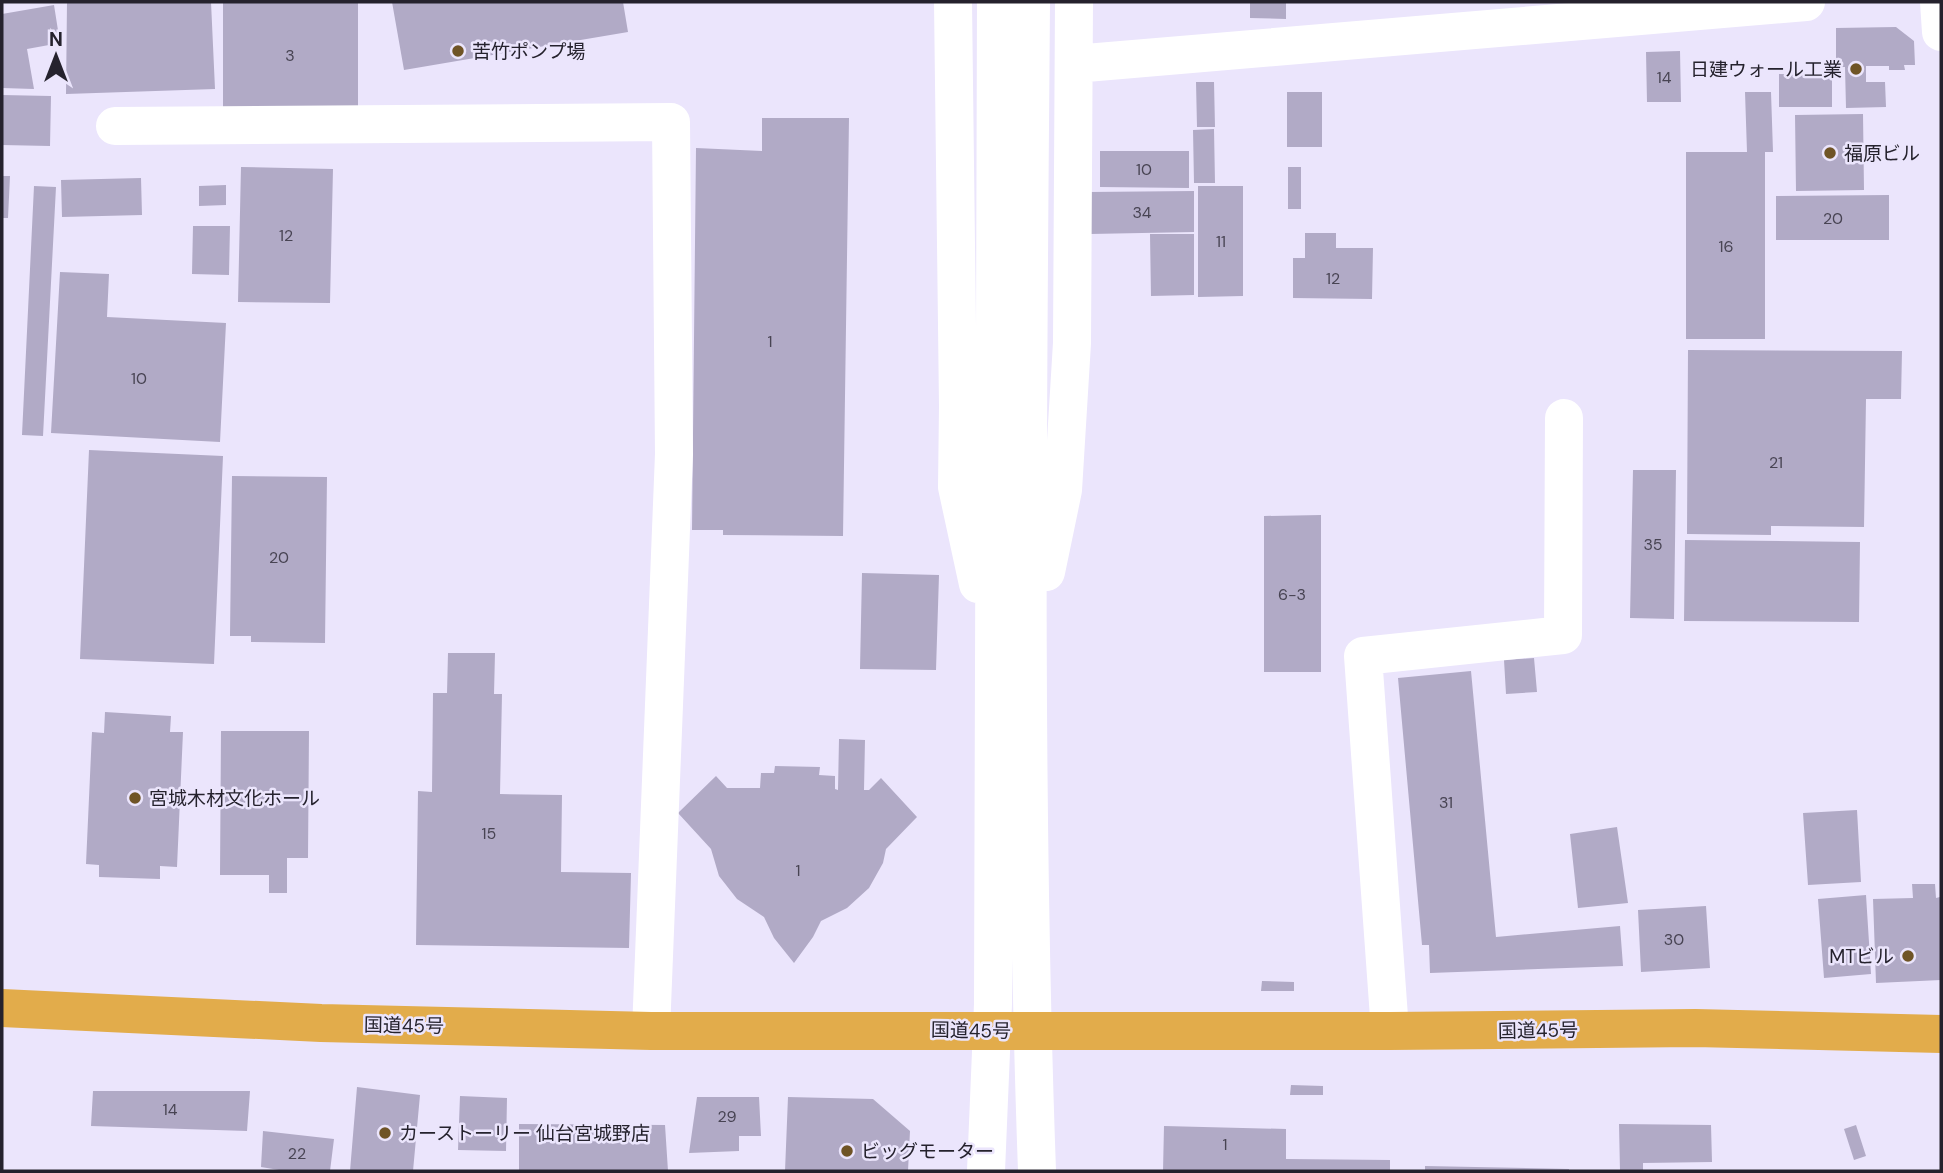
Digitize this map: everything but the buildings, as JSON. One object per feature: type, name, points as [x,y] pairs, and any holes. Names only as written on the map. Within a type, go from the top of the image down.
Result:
[{"type":"highway","name":"国道45号","points":[[2,1008],[321,1023],[651,1031],[1390,1031],[1695,1028],[1941,1034]]},
{"type":"street","points":[[953,2],[957,487],[1011,652],[1033,1030],[1037,1171]]},
{"type":"street","points":[[986,1171],[1011,652],[1012,142],[996,2]]},
{"type":"street","points":[[1012,142],[1031,2]]},
{"type":"street","points":[[1011,652],[1063,491],[1072,343],[1074,2]]},
{"type":"street","points":[[1074,64],[1806,2]]},
{"type":"street","points":[[1939,2],[1941,32]]},
{"type":"street","points":[[114,125],[671,122],[674,454],[651,1031]]},
{"type":"street","points":[[1390,1031],[1363,656],[1563,635],[1564,418]]},
{"type":"place","name":"苦竹ポンプ場","points":[[458,51]]},
{"type":"place","name":"日建ウォール工業","points":[[1856,69]]},
{"type":"place","name":"福原ビル","points":[[1830,153]]},
{"type":"place","name":"宮城木材文化ホール","points":[[135,798]]},
{"type":"place","name":"MTビル","points":[[1908,956]]},
{"type":"place","name":"カーストーリー 仙台宮城野店","points":[[385,1133]]},
{"type":"place","name":"ビッグモーター","points":[[847,1151]]}]
